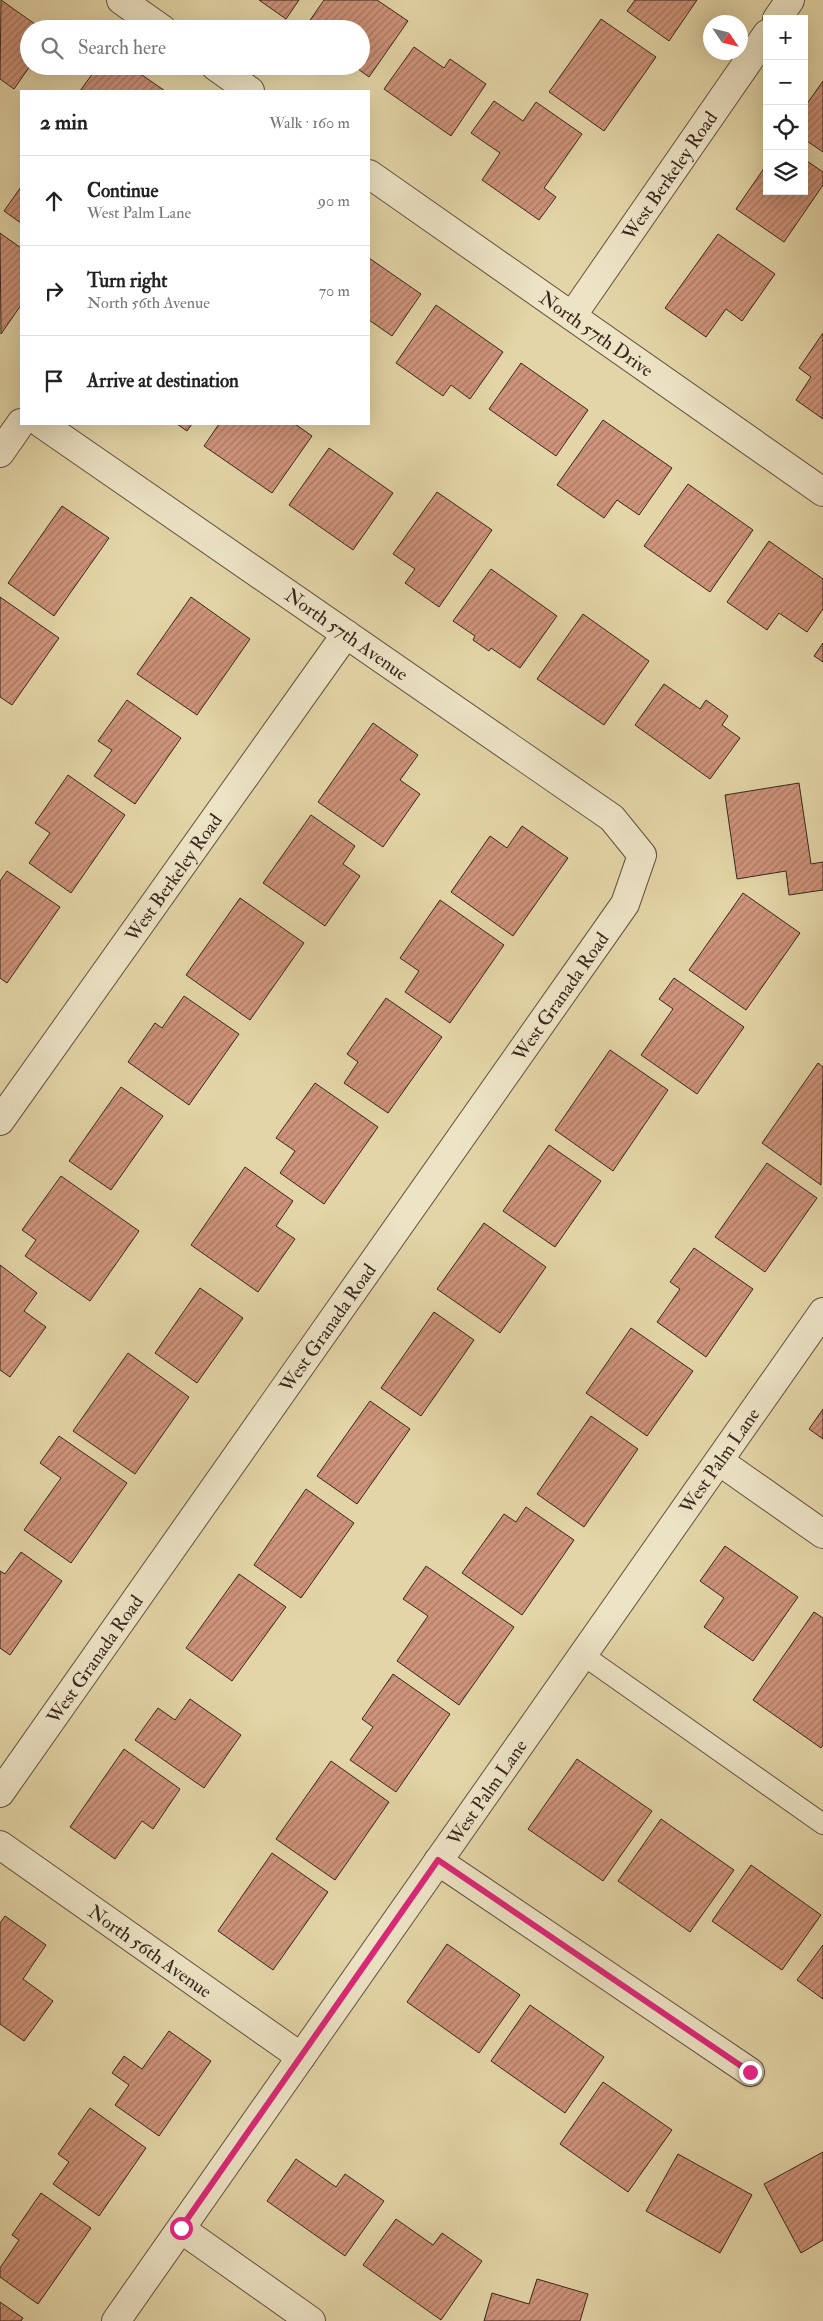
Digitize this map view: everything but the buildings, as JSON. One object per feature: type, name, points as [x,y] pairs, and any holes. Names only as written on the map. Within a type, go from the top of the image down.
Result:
[{"type":"street","points":[[121,0],[149,20]]},
{"type":"street","points":[[780,15],[790,0]]},
{"type":"street","name":"West Berkeley Road","points":[[572,316],[763,40]]},
{"type":"street","points":[[228,75],[249,90]]},
{"type":"street","name":"North 57th Drive","points":[[370,175],[823,492]]},
{"type":"street","points":[[0,453],[20,424]]},
{"type":"street","name":"North 57th Avenue","points":[[43,425],[612,818],[642,855]]},
{"type":"street","name":"West Berkeley Road","points":[[0,1121],[346,634]]},
{"type":"street","name":"West Granada Road","points":[[0,1794],[625,904],[642,855]]},
{"type":"street","name":"West Palm Lane","points":[[116,2321],[823,1312]]},
{"type":"street","points":[[718,1462],[823,1534]]},
{"type":"street","name":"North 56th Avenue","points":[[0,1844],[301,2057]]},
{"type":"street","points":[[438,1860],[750,2072]]},
{"type":"street","points":[[181,2228],[311,2321]]},
{"type":"lane","points":[[583,1655],[823,1824]]},
{"type":"route","points":[[181,2228],[438,1860],[750,2072]]}]
